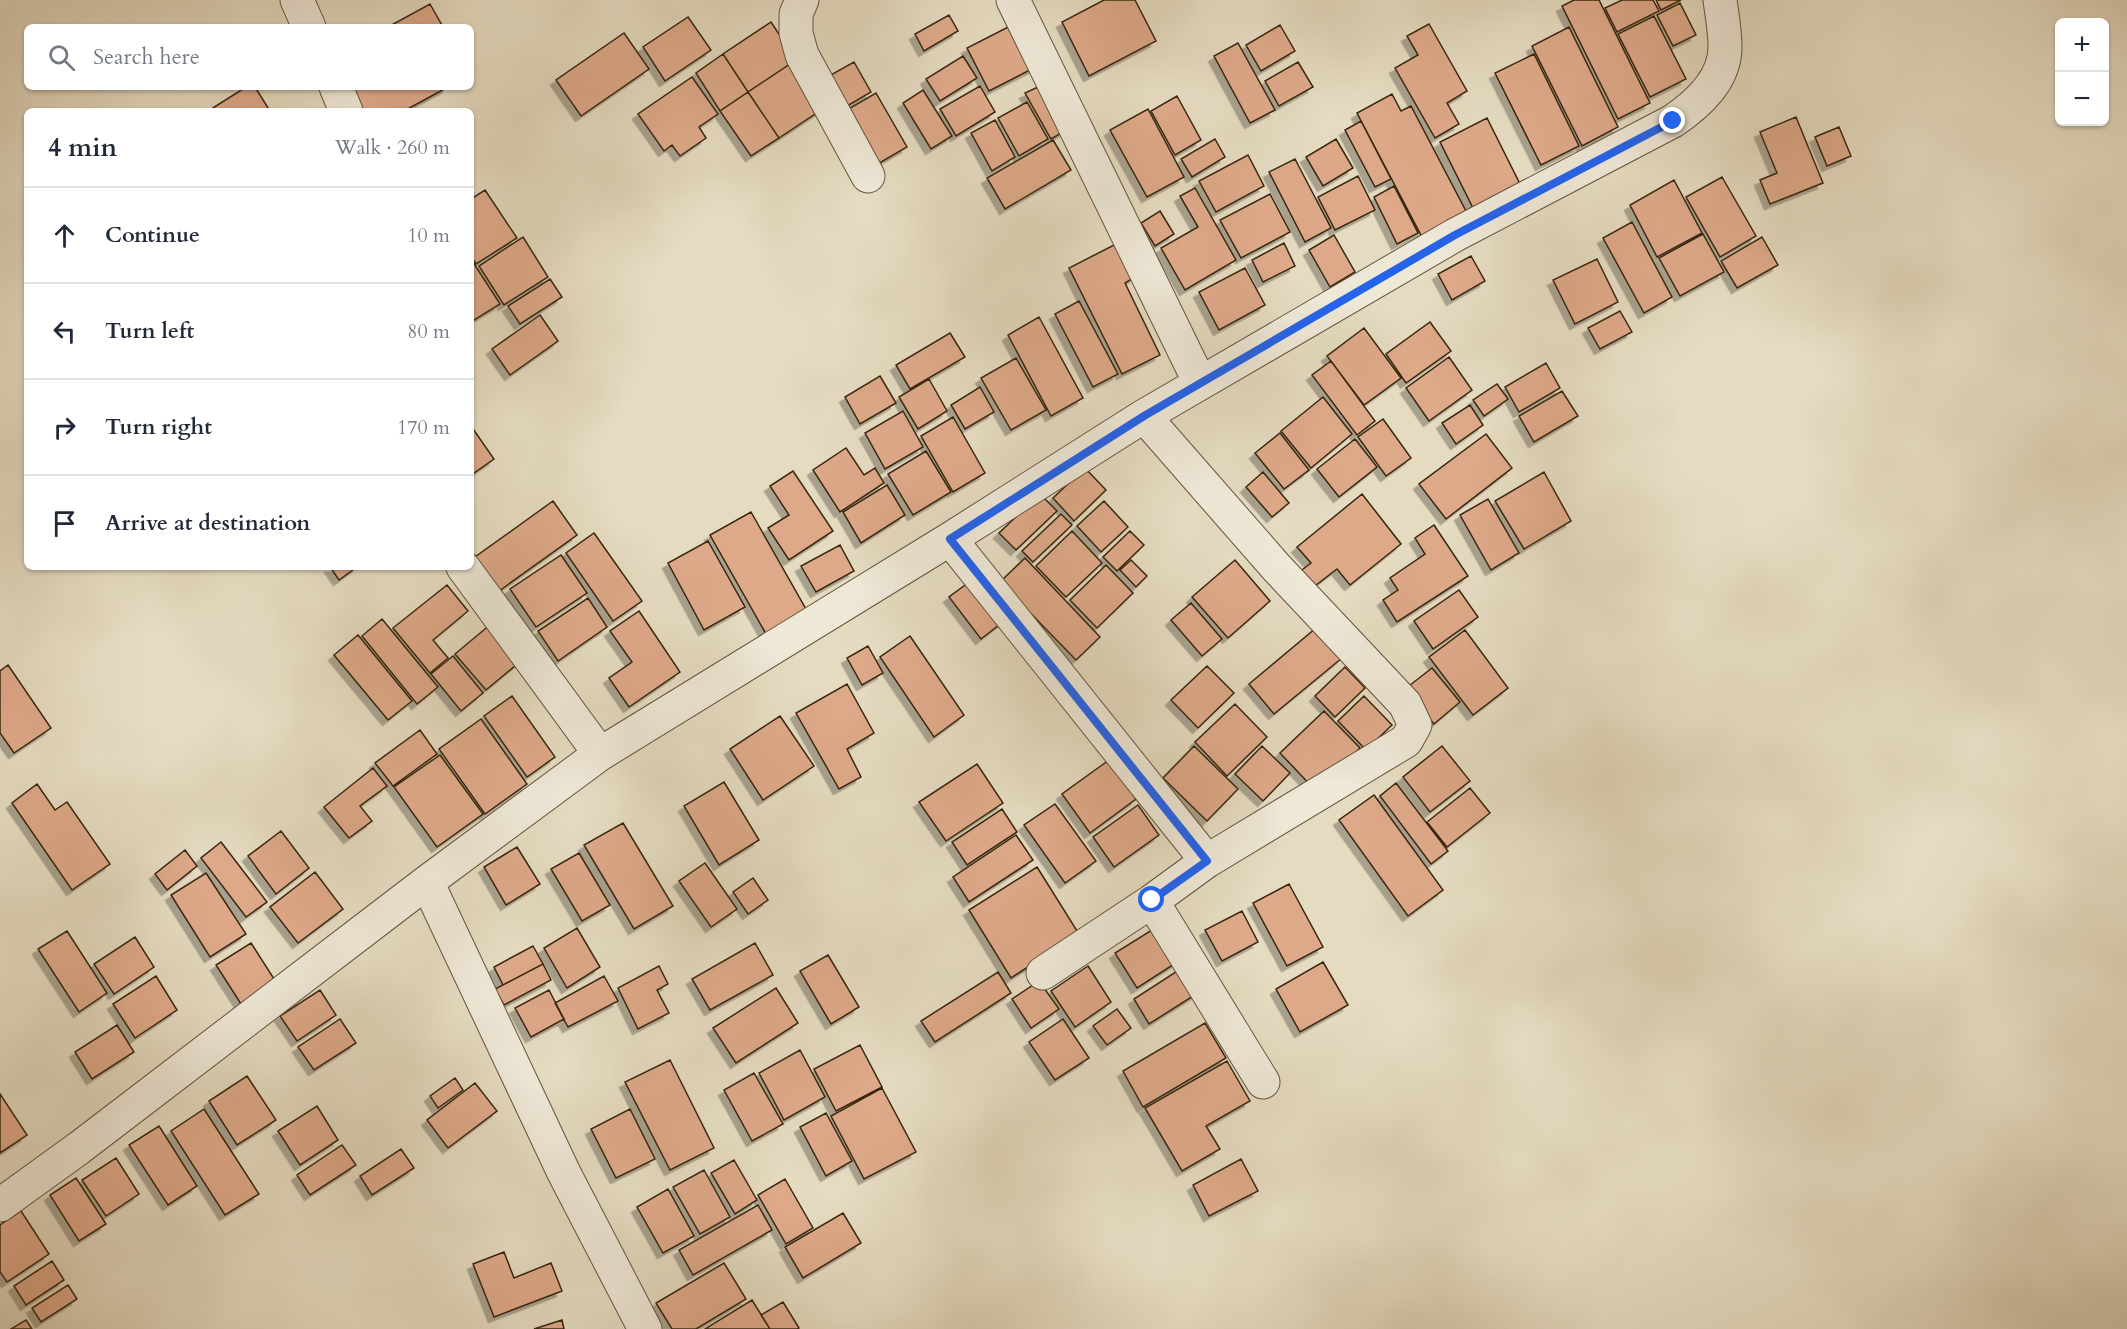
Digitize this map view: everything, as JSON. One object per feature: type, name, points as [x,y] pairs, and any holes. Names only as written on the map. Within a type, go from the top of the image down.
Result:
[{"type":"street","points":[[297,0],[308,24]]},
{"type":"street","points":[[802,0],[796,14],[796,33],[802,55],[868,176]]},
{"type":"street","points":[[1012,0],[1200,383]]},
{"type":"street","points":[[0,1205],[79,1148],[427,882],[600,754],[950,539],[1144,416],[1455,235],[1673,121],[1691,108],[1709,90],[1721,69],[1725,49],[1720,0]]},
{"type":"street","points":[[337,90],[345,108]]},
{"type":"street","points":[[1043,973],[1207,861],[1406,741],[1415,725],[1406,704],[1276,567],[1144,416]]},
{"type":"street","points":[[950,539],[1207,861]]},
{"type":"street","points":[[465,570],[600,754]]},
{"type":"street","points":[[427,882],[560,1164],[645,1329]]},
{"type":"street","points":[[1152,900],[1263,1082]]},
{"type":"building","points":[[1104,0],[1135,0],[1156,41],[1089,76],[1062,22]]},
{"type":"building","points":[[1574,0],[1599,0],[1650,103],[1618,119],[1562,6]]},
{"type":"building","points":[[1622,0],[1653,0],[1659,11],[1617,32],[1605,8]]},
{"type":"building","points":[[1656,0],[1681,0],[1661,10]]},
{"type":"building","points":[[1680,3],[1696,35],[1673,46],[1657,15]]},
{"type":"building","points":[[430,4],[441,24],[393,24]]},
{"type":"building","points":[[949,15],[958,31],[924,51],[915,34]]},
{"type":"building","points":[[1654,16],[1686,79],[1650,97],[1618,34]]},
{"type":"building","points":[[688,17],[711,50],[665,81],[643,47]]},
{"type":"building","points":[[771,22],[796,60],[748,92],[723,54]]},
{"type":"building","points":[[1014,24],[1036,67],[989,91],[967,48]]},
{"type":"building","points":[[1429,24],[1467,91],[1447,103],[1459,124],[1435,138],[1395,68],[1418,55],[1407,36]]},
{"type":"building","points":[[1280,25],[1295,51],[1261,71],[1246,45]]},
{"type":"building","points":[[1569,27],[1618,127],[1582,146],[1532,46]]},
{"type":"building","points":[[624,33],[649,69],[581,116],[556,80]]},
{"type":"building","points":[[1238,43],[1275,110],[1250,123],[1214,56]]},
{"type":"building","points":[[723,54],[748,92],[720,111],[696,73]]},
{"type":"building","points":[[1534,54],[1579,146],[1541,165],[1495,73]]},
{"type":"building","points":[[963,56],[977,78],[940,101],[926,79]]},
{"type":"building","points":[[796,60],[827,106],[779,138],[748,92]]},
{"type":"building","points":[[854,62],[871,92],[837,112],[820,81]]},
{"type":"building","points":[[1298,62],[1313,87],[1279,106],[1265,81]]},
{"type":"building","points":[[692,77],[718,114],[699,127],[706,138],[680,156],[672,145],[664,151],[638,114]]},
{"type":"building","points":[[980,86],[995,112],[956,136],[940,109]]},
{"type":"building","points":[[1040,86],[1065,131],[1051,139],[1025,93]]},
{"type":"building","points":[[241,90],[257,90],[268,108],[213,108]]},
{"type":"building","points":[[348,90],[442,90],[410,108],[357,108]]},
{"type":"building","points":[[923,90],[952,136],[931,149],[903,103]]},
{"type":"building","points":[[748,92],[779,138],[751,156],[720,111]]},
{"type":"building","points":[[876,93],[907,147],[876,165],[845,111]]},
{"type":"building","points":[[1392,94],[1401,111],[1411,106],[1467,213],[1422,237],[1357,113]]},
{"type":"building","points":[[1177,96],[1201,140],[1175,155],[1151,111]]},
{"type":"building","points":[[1027,102],[1048,139],[1019,156],[998,118]]},
{"type":"building","points":[[1148,109],[1184,177],[1147,197],[1110,130]]},
{"type":"building","points":[[1796,117],[1823,183],[1770,204],[1760,180],[1777,173],[1760,132]]},
{"type":"building","points":[[1487,118],[1524,192],[1477,216],[1440,142]]},
{"type":"building","points":[[995,120],[1015,157],[992,171],[971,133]]},
{"type":"building","points":[[1361,121],[1391,179],[1375,187],[1345,130]]},
{"type":"building","points":[[1839,127],[1851,156],[1827,166],[1815,137]]},
{"type":"building","points":[[1215,139],[1225,157],[1192,177],[1181,159]]},
{"type":"building","points":[[1336,139],[1353,168],[1323,186],[1306,157]]},
{"type":"building","points":[[1053,140],[1071,170],[1005,209],[987,178]]},
{"type":"building","points":[[1248,155],[1264,186],[1216,212],[1199,181]]},
{"type":"building","points":[[1295,159],[1331,228],[1305,242],[1269,172]]},
{"type":"building","points":[[1358,176],[1375,210],[1335,230],[1318,197]]},
{"type":"building","points":[[1722,177],[1756,236],[1720,257],[1686,197]]},
{"type":"building","points":[[1674,180],[1702,233],[1657,257],[1630,205]]},
{"type":"building","points":[[1394,186],[1418,233],[1397,244],[1374,197]]},
{"type":"building","points":[[1195,188],[1236,260],[1185,290],[1161,248],[1198,227],[1180,196]]},
{"type":"building","points":[[485,190],[517,238],[476,264],[474,261],[474,197]]},
{"type":"building","points":[[1270,194],[1290,232],[1241,258],[1220,220]]},
{"type":"building","points":[[1160,211],[1174,234],[1155,246],[1141,223]]},
{"type":"building","points":[[1632,222],[1672,297],[1644,313],[1603,238]]},
{"type":"building","points":[[1703,234],[1724,272],[1680,296],[1659,258]]},
{"type":"building","points":[[1334,235],[1355,272],[1330,287],[1309,250]]},
{"type":"building","points":[[523,237],[548,277],[504,305],[479,266]]},
{"type":"building","points":[[1762,237],[1778,265],[1737,288],[1721,261]]},
{"type":"building","points":[[1118,243],[1135,277],[1125,283],[1160,355],[1122,374],[1069,268]]},
{"type":"building","points":[[1284,243],[1295,266],[1263,282],[1252,260]]},
{"type":"building","points":[[1471,256],[1485,281],[1452,300],[1438,274]]},
{"type":"building","points":[[1597,259],[1618,302],[1575,324],[1553,280]]},
{"type":"building","points":[[474,264],[500,304],[474,320]]},
{"type":"building","points":[[1245,268],[1265,305],[1219,330],[1199,292]]},
{"type":"building","points":[[550,279],[562,297],[520,324],[508,306]]},
{"type":"building","points":[[1079,301],[1118,374],[1093,387],[1055,314]]},
{"type":"building","points":[[1620,311],[1632,332],[1600,349],[1588,328]]},
{"type":"building","points":[[540,315],[558,341],[510,375],[492,349]]},
{"type":"building","points":[[1039,317],[1083,398],[1051,416],[1008,335]]},
{"type":"building","points":[[1430,322],[1451,351],[1406,383],[1386,354]]},
{"type":"building","points":[[1364,328],[1401,378],[1364,405],[1327,356]]},
{"type":"building","points":[[950,333],[965,357],[910,389],[896,365]]},
{"type":"building","points":[[1449,357],[1472,390],[1429,421],[1406,388]]},
{"type":"building","points":[[1016,358],[1046,410],[1011,430],[981,378]]},
{"type":"building","points":[[1331,361],[1375,421],[1357,435],[1312,375]]},
{"type":"building","points":[[1546,363],[1560,388],[1519,412],[1505,387]]},
{"type":"building","points":[[880,376],[896,403],[860,424],[845,397]]},
{"type":"building","points":[[929,379],[947,411],[918,429],[899,397]]},
{"type":"building","points":[[1497,384],[1508,399],[1484,416],[1473,400]]},
{"type":"building","points":[[980,387],[994,412],[965,429],[951,405]]},
{"type":"building","points":[[1562,391],[1578,416],[1534,442],[1519,416]]},
{"type":"building","points":[[1323,397],[1352,434],[1311,468],[1281,431]]},
{"type":"building","points":[[1470,405],[1483,425],[1456,444],[1442,423]]},
{"type":"building","points":[[903,411],[923,447],[885,469],[865,433]]},
{"type":"building","points":[[953,417],[985,473],[953,492],[921,436]]},
{"type":"building","points":[[1383,419],[1411,458],[1386,476],[1358,437]]},
{"type":"building","points":[[474,430],[494,459],[474,473]]},
{"type":"building","points":[[1280,433],[1309,470],[1284,489],[1255,453]]},
{"type":"building","points":[[1486,434],[1512,468],[1446,519],[1419,484]]},
{"type":"building","points":[[1355,439],[1377,467],[1339,497],[1317,469]]},
{"type":"building","points":[[846,448],[864,475],[875,468],[884,483],[840,512],[813,470]]},
{"type":"building","points":[[926,451],[951,492],[913,515],[888,474]]},
{"type":"building","points":[[1085,468],[1106,490],[1074,521],[1053,498]]},
{"type":"building","points":[[793,471],[833,531],[789,560],[768,528],[789,515],[770,486]]},
{"type":"building","points":[[1263,472],[1289,503],[1272,517],[1246,487]]},
{"type":"building","points":[[1544,472],[1571,521],[1524,549],[1495,501]]},
{"type":"building","points":[[887,485],[905,515],[861,543],[843,512]]},
{"type":"building","points":[[1040,494],[1057,511],[1016,550],[999,533]]},
{"type":"building","points":[[1362,494],[1401,544],[1350,585],[1337,569],[1311,589],[1298,573],[1311,563],[1297,547]]},
{"type":"building","points":[[1488,499],[1519,553],[1491,570],[1460,515]]},
{"type":"building","points":[[553,501],[577,535],[499,591],[475,557]]},
{"type":"building","points":[[1104,501],[1128,527],[1101,552],[1077,526]]},
{"type":"building","points":[[751,512],[811,618],[770,641],[710,535]]},
{"type":"building","points":[[1061,514],[1072,525],[1033,562],[1022,551]]},
{"type":"building","points":[[1434,525],[1468,576],[1397,622],[1383,600],[1398,590],[1390,578],[1425,554],[1415,538]]},
{"type":"building","points":[[1072,531],[1102,563],[1066,597],[1036,566]]},
{"type":"building","points":[[1130,531],[1144,545],[1117,571],[1103,557]]},
{"type":"building","points":[[594,533],[642,601],[613,621],[566,553]]},
{"type":"building","points":[[708,541],[745,607],[704,630],[668,563]]},
{"type":"building","points":[[840,545],[854,571],[816,592],[801,566]]},
{"type":"building","points":[[561,555],[587,593],[536,627],[510,589]]},
{"type":"building","points":[[1025,558],[1100,637],[1076,660],[1000,582]]},
{"type":"building","points":[[1131,560],[1147,576],[1136,587],[1120,570]]},
{"type":"building","points":[[1235,560],[1270,601],[1228,638],[1192,597]]},
{"type":"building","points":[[1106,565],[1133,593],[1097,628],[1070,600]]},
{"type":"building","points":[[332,570],[353,570],[339,580]]},
{"type":"building","points":[[972,580],[1004,621],[981,639],[949,597]]},
{"type":"building","points":[[447,585],[468,611],[433,640],[448,658],[430,673],[393,628]]},
{"type":"building","points":[[1459,590],[1478,617],[1433,649],[1414,621]]},
{"type":"building","points":[[588,598],[607,627],[558,661],[538,631]]},
{"type":"building","points":[[1191,603],[1222,639],[1202,656],[1171,620]]},
{"type":"building","points":[[639,611],[680,672],[629,707],[609,678],[632,662],[610,631]]},
{"type":"building","points":[[382,619],[438,687],[417,704],[362,636]]},
{"type":"building","points":[[491,624],[521,661],[486,690],[455,654]]},
{"type":"building","points":[[1316,628],[1342,658],[1274,714],[1249,684]]},
{"type":"building","points":[[1465,630],[1508,688],[1473,715],[1429,657]]},
{"type":"building","points":[[358,635],[412,701],[388,720],[334,655]]},
{"type":"building","points":[[910,636],[964,715],[934,737],[880,657]]},
{"type":"building","points":[[868,646],[883,673],[862,685],[847,658]]},
{"type":"building","points":[[453,656],[483,693],[461,711],[431,674]]},
{"type":"building","points":[[8,665],[51,728],[14,753],[0,733],[0,671]]},
{"type":"building","points":[[1207,666],[1234,693],[1198,728],[1171,700]]},
{"type":"building","points":[[1345,667],[1365,688],[1335,717],[1315,696]]},
{"type":"building","points":[[1432,668],[1460,702],[1434,724],[1405,689]]},
{"type":"building","points":[[847,684],[874,733],[847,749],[861,777],[839,789],[796,713]]},
{"type":"building","points":[[512,696],[555,757],[527,777],[484,716]]},
{"type":"building","points":[[1364,696],[1392,725],[1366,750],[1338,721]]},
{"type":"building","points":[[1235,704],[1267,737],[1227,776],[1195,742]]},
{"type":"building","points":[[1324,711],[1360,748],[1316,791],[1280,753]]},
{"type":"building","points":[[780,716],[814,766],[763,800],[730,749]]},
{"type":"building","points":[[481,719],[527,784],[485,814],[439,749]]},
{"type":"building","points":[[420,730],[437,754],[393,786],[375,763]]},
{"type":"building","points":[[1194,746],[1238,789],[1207,821],[1163,778]]},
{"type":"building","points":[[1262,746],[1290,773],[1263,801],[1235,774]]},
{"type":"building","points":[[1442,746],[1470,781],[1430,812],[1403,777]]},
{"type":"building","points":[[440,755],[483,814],[437,847],[394,787]]},
{"type":"building","points":[[1109,760],[1136,799],[1090,833],[1062,794]]},
{"type":"building","points":[[977,764],[1003,803],[946,841],[919,802]]},
{"type":"building","points":[[373,768],[387,786],[360,806],[372,821],[349,838],[324,807]]},
{"type":"building","points":[[724,782],[759,840],[719,865],[684,806]]},
{"type":"building","points":[[1396,783],[1448,851],[1431,864],[1380,796]]},
{"type":"building","points":[[37,784],[55,810],[67,802],[110,864],[72,890],[12,803]]},
{"type":"building","points":[[1470,788],[1490,813],[1447,847],[1427,822]]},
{"type":"building","points":[[1374,795],[1443,890],[1408,916],[1339,820]]},
{"type":"building","points":[[1055,804],[1096,861],[1065,883],[1024,825]]},
{"type":"building","points":[[1138,805],[1159,835],[1114,867],[1093,837]]},
{"type":"building","points":[[1002,809],[1017,832],[967,865],[952,842]]},
{"type":"building","points":[[623,823],[673,906],[634,929],[584,845]]},
{"type":"building","points":[[281,831],[309,868],[276,894],[248,856]]},
{"type":"building","points":[[1016,835],[1033,860],[969,902],[953,877]]},
{"type":"building","points":[[221,842],[267,902],[246,917],[201,858]]},
{"type":"building","points":[[517,847],[540,884],[506,905],[484,867]]},
{"type":"building","points":[[185,850],[197,866],[167,890],[155,874]]},
{"type":"building","points":[[579,853],[610,905],[582,921],[551,869]]},
{"type":"building","points":[[705,863],[737,909],[711,927],[679,881]]},
{"type":"building","points":[[1037,867],[1079,934],[1011,978],[969,910]]},
{"type":"building","points":[[315,872],[343,909],[298,943],[270,907]]},
{"type":"building","points":[[206,873],[246,934],[210,957],[171,895]]},
{"type":"building","points":[[753,878],[768,900],[748,914],[733,892]]},
{"type":"building","points":[[1289,884],[1323,947],[1287,966],[1253,903]]},
{"type":"building","points":[[1242,911],[1258,942],[1222,961],[1205,930]]},
{"type":"building","points":[[1160,925],[1182,959],[1137,988],[1115,953]]},
{"type":"building","points":[[577,928],[600,967],[567,988],[544,948]]},
{"type":"building","points":[[67,931],[107,993],[79,1012],[38,949]]},
{"type":"building","points":[[135,937],[154,967],[114,994],[94,964]]},
{"type":"building","points":[[251,943],[276,982],[241,1004],[216,965]]},
{"type":"building","points":[[755,943],[773,975],[710,1010],[692,979]]},
{"type":"building","points":[[533,946],[543,964],[503,985],[494,967]]},
{"type":"building","points":[[828,955],[859,1007],[831,1024],[800,971]]},
{"type":"building","points":[[1323,962],[1348,1005],[1300,1032],[1276,989]]},
{"type":"building","points":[[543,964],[551,980],[504,1005],[495,989]]},
{"type":"building","points":[[659,966],[668,984],[657,990],[669,1013],[638,1029],[618,988]]},
{"type":"building","points":[[1088,966],[1111,1002],[1075,1027],[1051,991]]},
{"type":"building","points":[[1185,966],[1201,991],[1149,1024],[1134,999]]},
{"type":"building","points":[[998,972],[1011,993],[935,1042],[921,1021]]},
{"type":"building","points":[[156,976],[177,1010],[135,1038],[113,1004]]},
{"type":"building","points":[[604,976],[618,1001],[568,1027],[555,1003]]},
{"type":"building","points":[[1039,981],[1059,1009],[1031,1028],[1012,999]]},
{"type":"building","points":[[776,988],[798,1023],[736,1063],[713,1028]]},
{"type":"building","points":[[320,990],[336,1015],[297,1041],[280,1016]]},
{"type":"building","points":[[549,990],[564,1019],[531,1037],[515,1008]]},
{"type":"building","points":[[1117,1009],[1131,1028],[1107,1045],[1093,1026]]},
{"type":"building","points":[[340,1019],[356,1043],[314,1070],[298,1047]]},
{"type":"building","points":[[1063,1019],[1089,1058],[1055,1080],[1029,1042]]},
{"type":"building","points":[[1205,1023],[1226,1058],[1143,1107],[1123,1071]]},
{"type":"building","points":[[117,1025],[134,1052],[92,1079],[75,1052]]},
{"type":"building","points":[[860,1045],[882,1087],[836,1111],[814,1069]]},
{"type":"building","points":[[800,1050],[825,1097],[784,1120],[759,1073]]},
{"type":"building","points":[[670,1060],[714,1148],[670,1170],[625,1082]]},
{"type":"building","points":[[1227,1061],[1250,1101],[1206,1126],[1220,1149],[1182,1171],[1145,1108]]},
{"type":"building","points":[[754,1073],[783,1124],[752,1141],[724,1090]]},
{"type":"building","points":[[247,1076],[276,1120],[237,1145],[209,1101]]},
{"type":"building","points":[[455,1078],[463,1090],[438,1108],[430,1096]]},
{"type":"building","points":[[475,1083],[497,1111],[448,1148],[427,1120]]},
{"type":"building","points":[[882,1088],[916,1152],[864,1179],[831,1116]]},
{"type":"building","points":[[0,1094],[27,1135],[0,1153]]},
{"type":"building","points":[[317,1106],[338,1140],[300,1165],[278,1131]]},
{"type":"building","points":[[204,1109],[259,1194],[225,1215],[171,1131]]},
{"type":"building","points":[[630,1109],[655,1159],[616,1178],[591,1129]]},
{"type":"building","points":[[826,1113],[852,1161],[826,1176],[800,1127]]},
{"type":"building","points":[[159,1126],[197,1186],[168,1205],[129,1145]]},
{"type":"building","points":[[342,1145],[356,1165],[310,1195],[297,1175]]},
{"type":"building","points":[[401,1149],[414,1168],[372,1195],[360,1176]]},
{"type":"building","points":[[116,1158],[139,1194],[106,1216],[82,1180]]},
{"type":"building","points":[[1241,1159],[1258,1191],[1209,1216],[1193,1185]]},
{"type":"building","points":[[734,1160],[757,1200],[735,1214],[711,1173]]},
{"type":"building","points":[[704,1170],[730,1217],[700,1234],[673,1187]]},
{"type":"building","points":[[76,1178],[106,1224],[79,1241],[50,1195]]},
{"type":"building","points":[[785,1179],[813,1228],[786,1244],[758,1195]]},
{"type":"building","points":[[668,1189],[694,1236],[663,1253],[637,1207]]},
{"type":"building","points":[[758,1205],[772,1230],[693,1275],[679,1250]]},
{"type":"building","points":[[21,1211],[49,1254],[7,1282],[0,1272],[0,1225]]},
{"type":"building","points":[[843,1213],[861,1243],[803,1278],[785,1247]]},
{"type":"building","points":[[504,1252],[514,1278],[551,1263],[562,1291],[494,1317],[473,1264]]},
{"type":"building","points":[[52,1261],[64,1280],[26,1305],[14,1286]]},
{"type":"building","points":[[724,1263],[746,1299],[696,1329],[672,1329],[656,1303]]},
{"type":"building","points":[[68,1285],[77,1299],[41,1322],[32,1308]]},
{"type":"building","points":[[752,1300],[770,1329],[705,1329]]},
{"type":"building","points":[[783,1302],[799,1328],[770,1329],[761,1315]]},
{"type":"building","points":[[26,1320],[32,1329],[11,1329]]},
{"type":"building","points":[[562,1320],[564,1329],[534,1329]]},
{"type":"route","points":[[1152,900],[1207,861],[950,539],[1144,416],[1455,235],[1673,121]]}]
